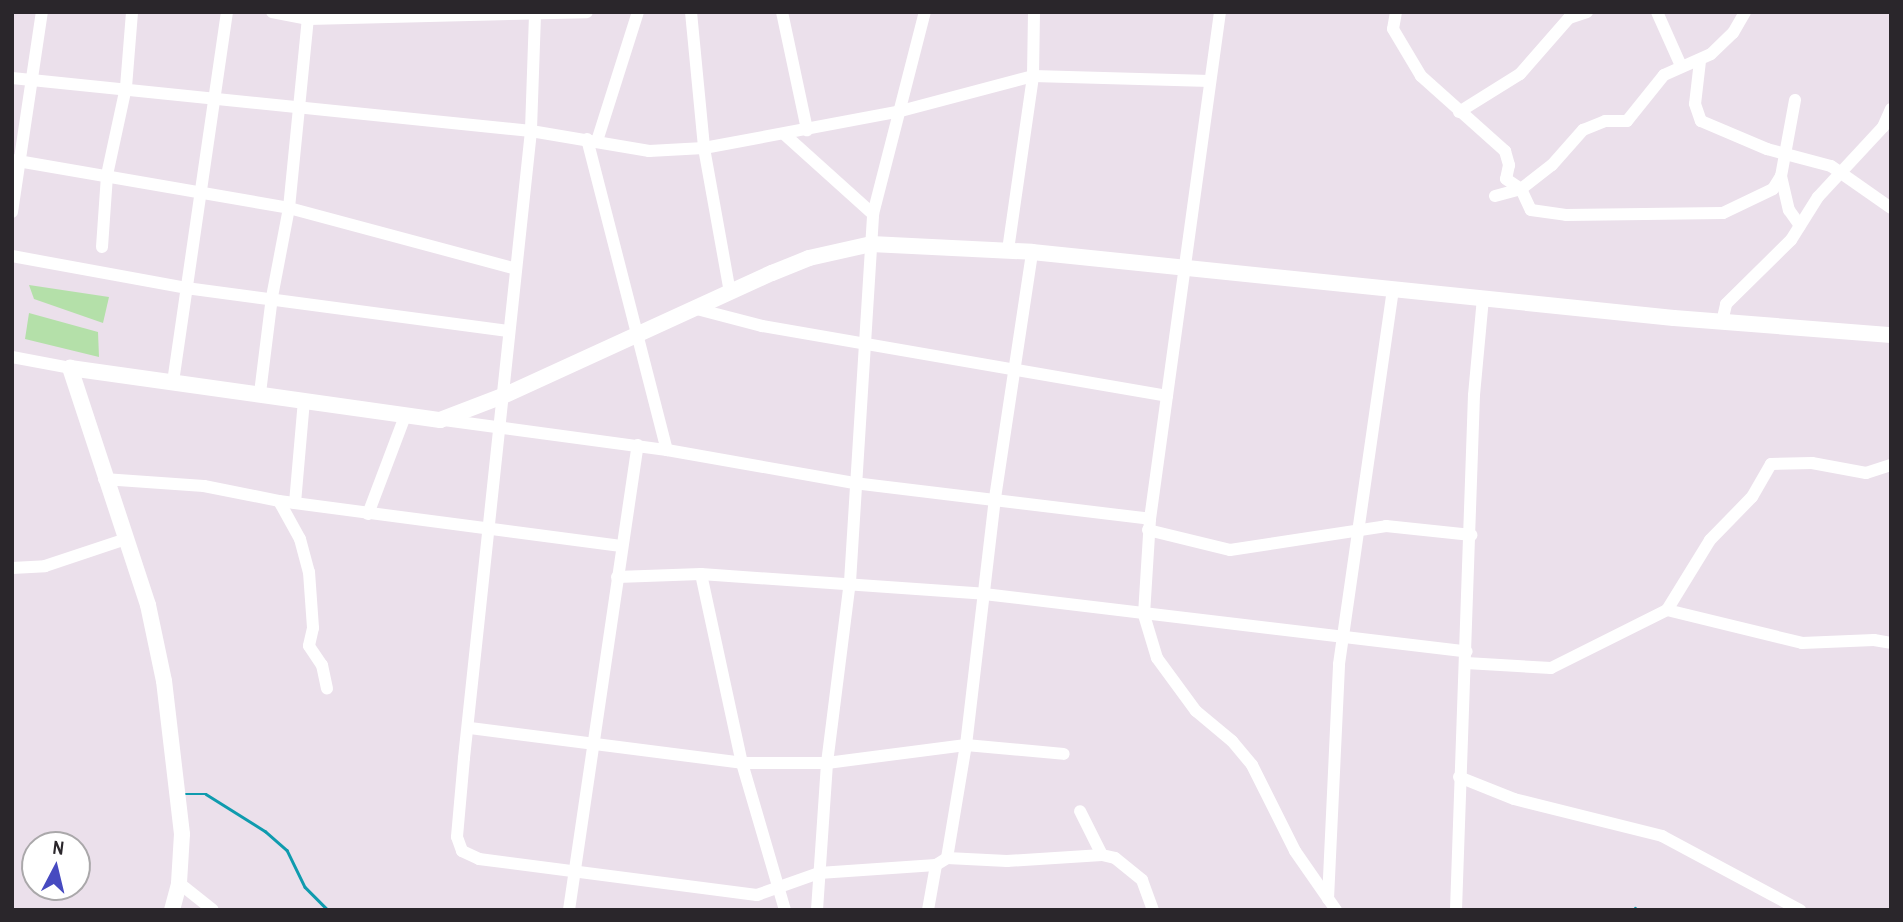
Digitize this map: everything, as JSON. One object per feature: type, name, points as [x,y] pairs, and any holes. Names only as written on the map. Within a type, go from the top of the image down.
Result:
[{"type":"main road","points":[[172,910],[179,883],[182,834],[164,681],[148,605],[104,479],[70,368],[440,420],[503,396],[691,308],[809,258],[871,244],[1032,252],[1722,322],[1891,335]]},
{"type":"street","points":[[12,212],[16,161],[34,80],[41,12]]},
{"type":"street","points":[[102,247],[107,175],[126,87],[132,12]]},
{"type":"street","points":[[173,382],[186,288],[204,191],[213,97],[227,12]]},
{"type":"street","points":[[272,12],[308,19],[587,12]]},
{"type":"street","points":[[638,12],[592,140],[636,333],[667,450]]},
{"type":"street","points":[[691,12],[704,148],[730,292]]},
{"type":"street","points":[[782,12],[807,130]]},
{"type":"street","points":[[817,910],[827,763],[850,582],[854,483],[867,344],[873,214],[925,12]]},
{"type":"street","points":[[1009,250],[1033,76],[1034,12]]},
{"type":"street","points":[[1220,12],[1187,269],[1149,525],[1144,615],[1157,658],[1196,711],[1233,741],[1252,765],[1295,851],[1328,903],[1336,910]]},
{"type":"street","points":[[1396,12],[1393,29],[1404,52],[1421,76],[1504,151],[1509,164],[1506,179],[1521,189],[1531,211],[1545,214],[1723,213],[1773,189],[1781,176],[1787,152],[1795,100]]},
{"type":"street","points":[[1460,112],[1520,74],[1569,18],[1587,12]]},
{"type":"street","points":[[1657,12],[1681,66]]},
{"type":"street","points":[[1495,196],[1521,189],[1552,165],[1583,130],[1605,121],[1627,121],[1648,91],[1681,66],[1700,61],[1733,33],[1745,12]]},
{"type":"street","points":[[540,14],[531,131],[503,396],[497,424],[470,728],[457,836],[461,852],[479,859],[757,895],[819,873],[942,861],[1007,861],[1101,855],[1115,858],[1142,880],[1153,910]]},
{"type":"street","points":[[260,393],[272,297],[289,208],[296,108],[308,19]]},
{"type":"street","points":[[1700,61],[1695,104],[1701,121],[1767,149],[1787,152],[1843,172],[1857,188],[1891,208]]},
{"type":"street","points":[[12,78],[126,87],[296,108],[531,131],[649,151],[704,148],[897,113],[1033,76],[1210,81]]},
{"type":"street","points":[[1722,322],[1726,304],[1800,226],[1818,197],[1887,129],[1891,109]]},
{"type":"street","points":[[785,134],[873,214]]},
{"type":"street","points":[[16,161],[204,191],[289,208],[516,269]]},
{"type":"street","points":[[1781,176],[1789,210],[1800,226]]},
{"type":"street","points":[[928,910],[942,861],[966,745],[995,498],[1032,252]]},
{"type":"street","points":[[12,256],[186,288],[272,297],[508,331]]},
{"type":"street","points":[[1328,903],[1339,664],[1346,634],[1393,288]]},
{"type":"street","points":[[1456,910],[1459,778],[1472,535],[1474,395],[1483,298]]},
{"type":"street","points":[[691,308],[867,344],[1167,396]]},
{"type":"street","points":[[12,357],[70,368]]},
{"type":"street","points":[[295,503],[304,400]]},
{"type":"street","points":[[368,514],[405,416]]},
{"type":"street","points":[[440,420],[497,424],[638,445],[854,483],[995,498],[1149,525],[1230,550],[1359,530],[1414,527],[1472,535]]},
{"type":"street","points":[[581,910],[570,905],[574,871],[638,445]]},
{"type":"street","points":[[617,577],[701,574],[850,582],[984,594],[1144,615],[1346,634],[1467,657],[1551,668],[1667,610],[1710,540],[1752,497],[1771,464],[1812,463],[1866,473],[1891,465]]},
{"type":"street","points":[[104,479],[204,486],[279,501],[368,514],[621,546]]},
{"type":"street","points":[[279,501],[300,539],[306,561],[313,628],[309,646],[322,665],[327,688]]},
{"type":"street","points":[[12,568],[45,566],[126,539]]},
{"type":"street","points":[[701,574],[742,763],[785,910]]},
{"type":"street","points":[[1667,610],[1802,643],[1874,640],[1891,643]]},
{"type":"street","points":[[470,728],[742,763],[827,763],[966,745],[1064,754]]},
{"type":"street","points":[[1459,778],[1514,799],[1662,836],[1800,910]]},
{"type":"street","points":[[1080,811],[1101,855]]},
{"type":"street","points":[[179,883],[213,910]]},
{"type":"green space","points":[[29,285],[109,297],[103,323],[34,299]]},
{"type":"green space","points":[[29,313],[98,332],[99,357],[25,339]]},
{"type":"waterway","points":[[185,794],[206,794],[265,831],[287,850],[305,887],[328,910]]}]
